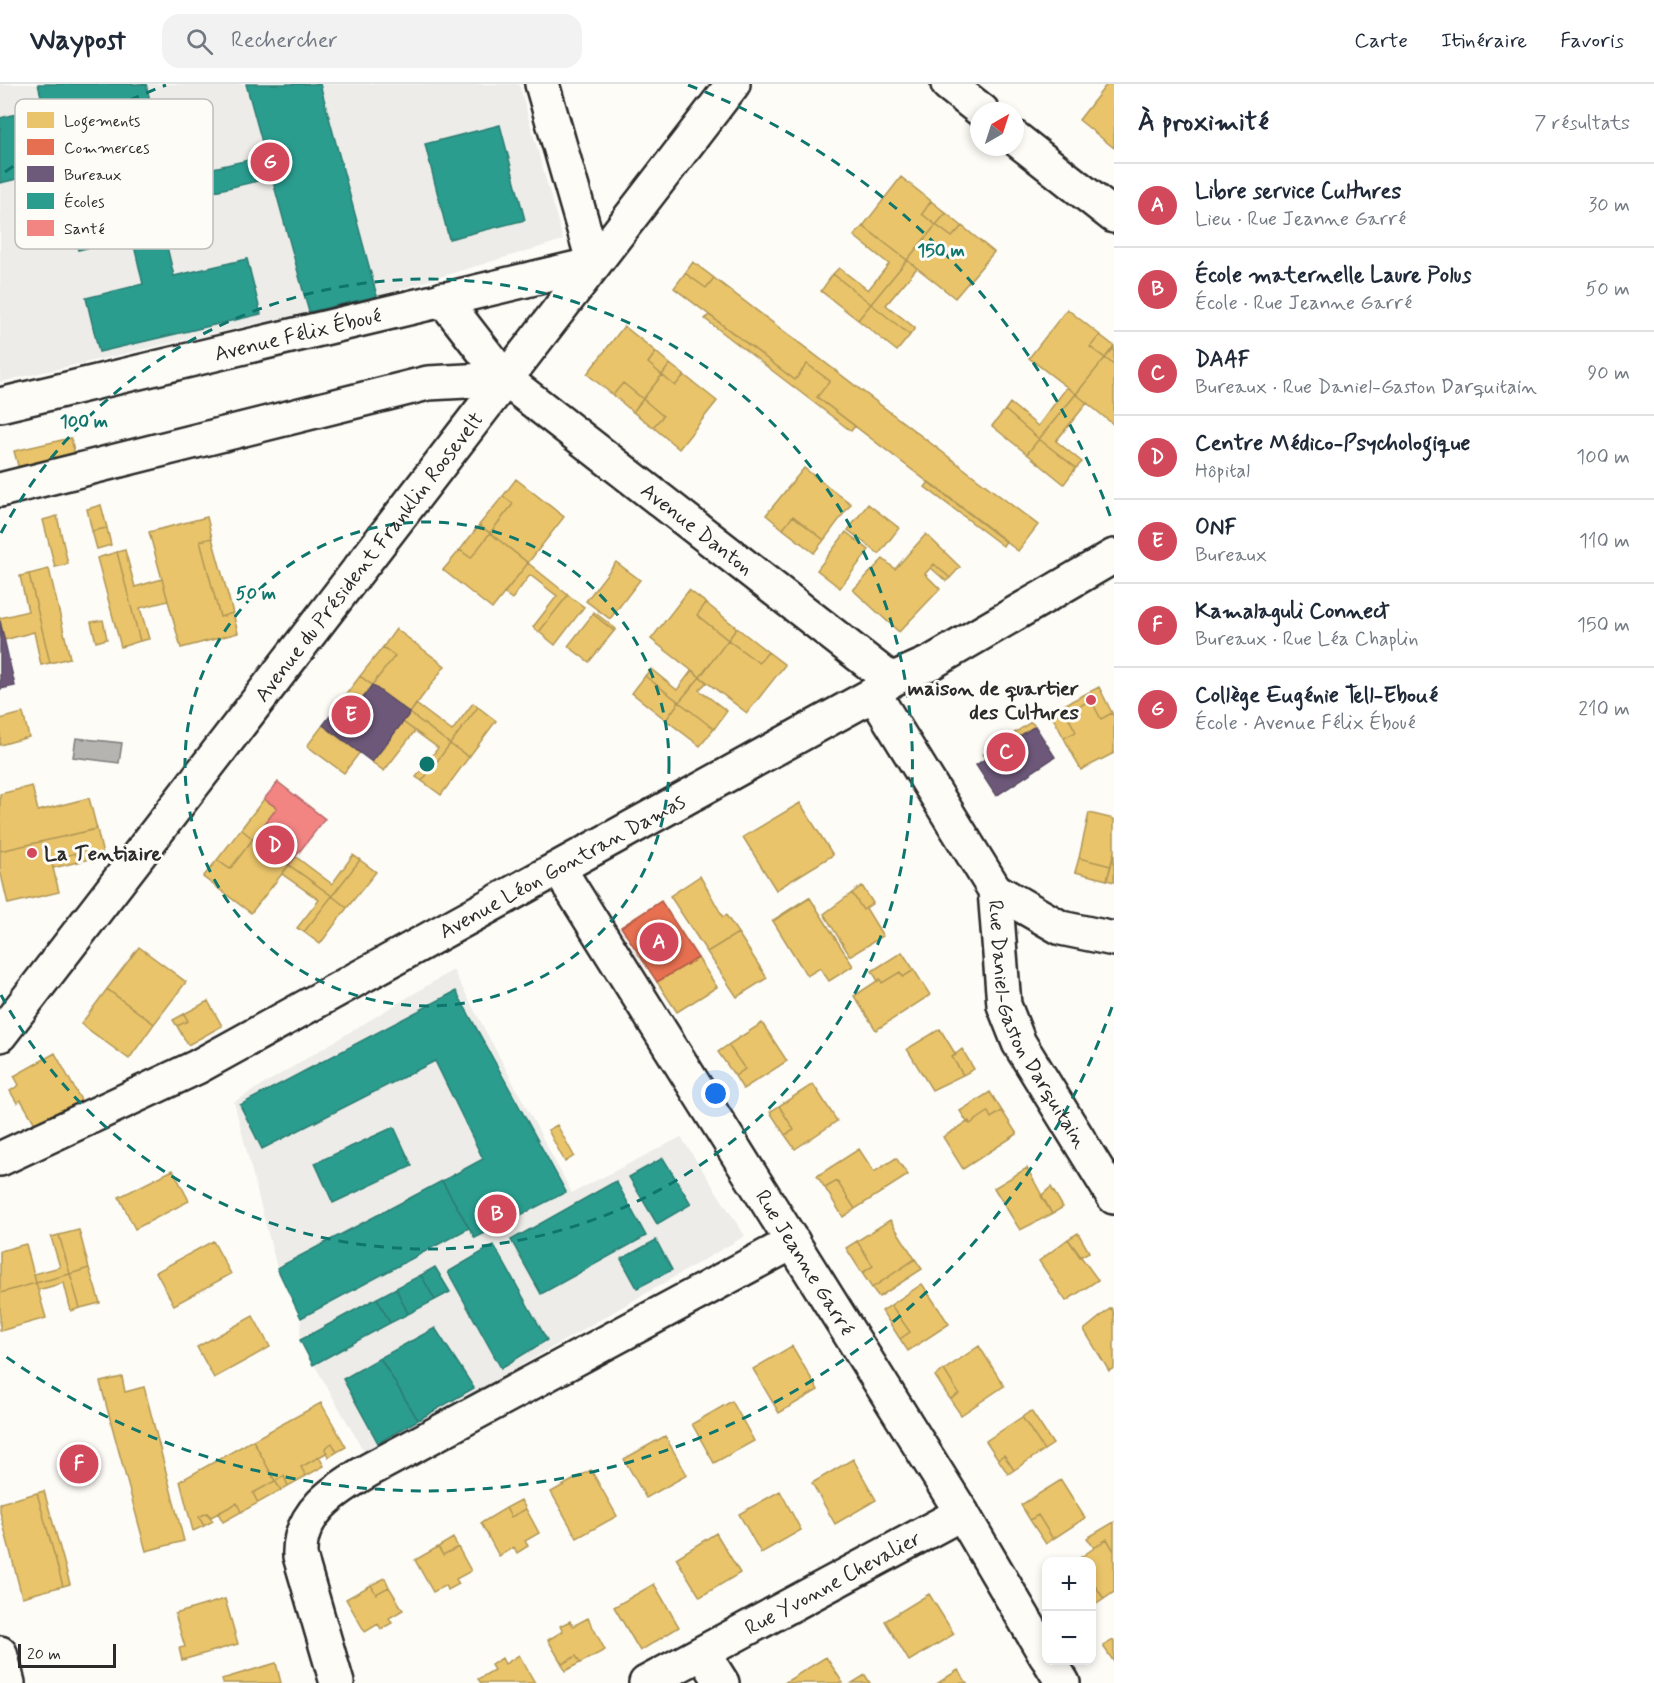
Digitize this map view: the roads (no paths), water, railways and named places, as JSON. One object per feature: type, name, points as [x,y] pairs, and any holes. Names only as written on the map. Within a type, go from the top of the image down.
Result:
[{"type":"street","points":[[542,84],[594,264]]},
{"type":"street","name":"Avenue du Président Franklin Roosevelt","points":[[2,1031],[733,84]]},
{"type":"street","points":[[948,84],[971,102]]},
{"type":"street","points":[[1024,145],[1114,216]]},
{"type":"street","name":"Avenue Félix Éboué","points":[[0,405],[594,264]]},
{"type":"street","name":"Avenue Danton","points":[[443,299],[505,379],[883,687]]},
{"type":"street","points":[[0,490],[428,383],[505,379]]},
{"type":"street","name":"Avenue Léon Gontran Damas","points":[[0,1159],[198,1067],[217,1054],[559,869],[883,687],[932,662],[1114,556]]},
{"type":"street","name":"Rue Daniel-Gaston Darquitain","points":[[883,687],[995,890],[1004,1005],[1015,1034],[1114,1197]]},
{"type":"street","name":"Rue Jeanne Garré","points":[[559,869],[962,1513],[1042,1648]]},
{"type":"street","points":[[995,890],[1061,928],[1114,939]]},
{"type":"street","points":[[337,1683],[300,1556],[300,1539],[314,1511],[333,1492],[369,1470],[792,1242]]},
{"type":"street","name":"Rue Yvonne Chevalier","points":[[646,1683],[962,1513]]},
{"type":"street","points":[[0,1653],[8,1683]]},
{"type":"street","points":[[703,1653],[722,1683]]},
{"type":"street","points":[[1052,1665],[1063,1683]]},
{"type":"place","name":"Collège Eugénie Tell-Eboué","points":[[270,162]]},
{"type":"place","name":"maison de quartier des Cultures","points":[[1091,700]]},
{"type":"place","name":"ONF","points":[[351,715]]},
{"type":"place","name":"DAAF","points":[[1006,752]]},
{"type":"place","name":"Centre Médico-Psychologique","points":[[275,845]]},
{"type":"place","name":"La Tentiaire","points":[[32,853]]},
{"type":"place","name":"Libre service Cultures","points":[[659,942]]},
{"type":"place","name":"École maternelle Laure Polus","points":[[497,1214]]},
{"type":"place","name":"Kamalaguli Connect","points":[[79,1464]]}]
